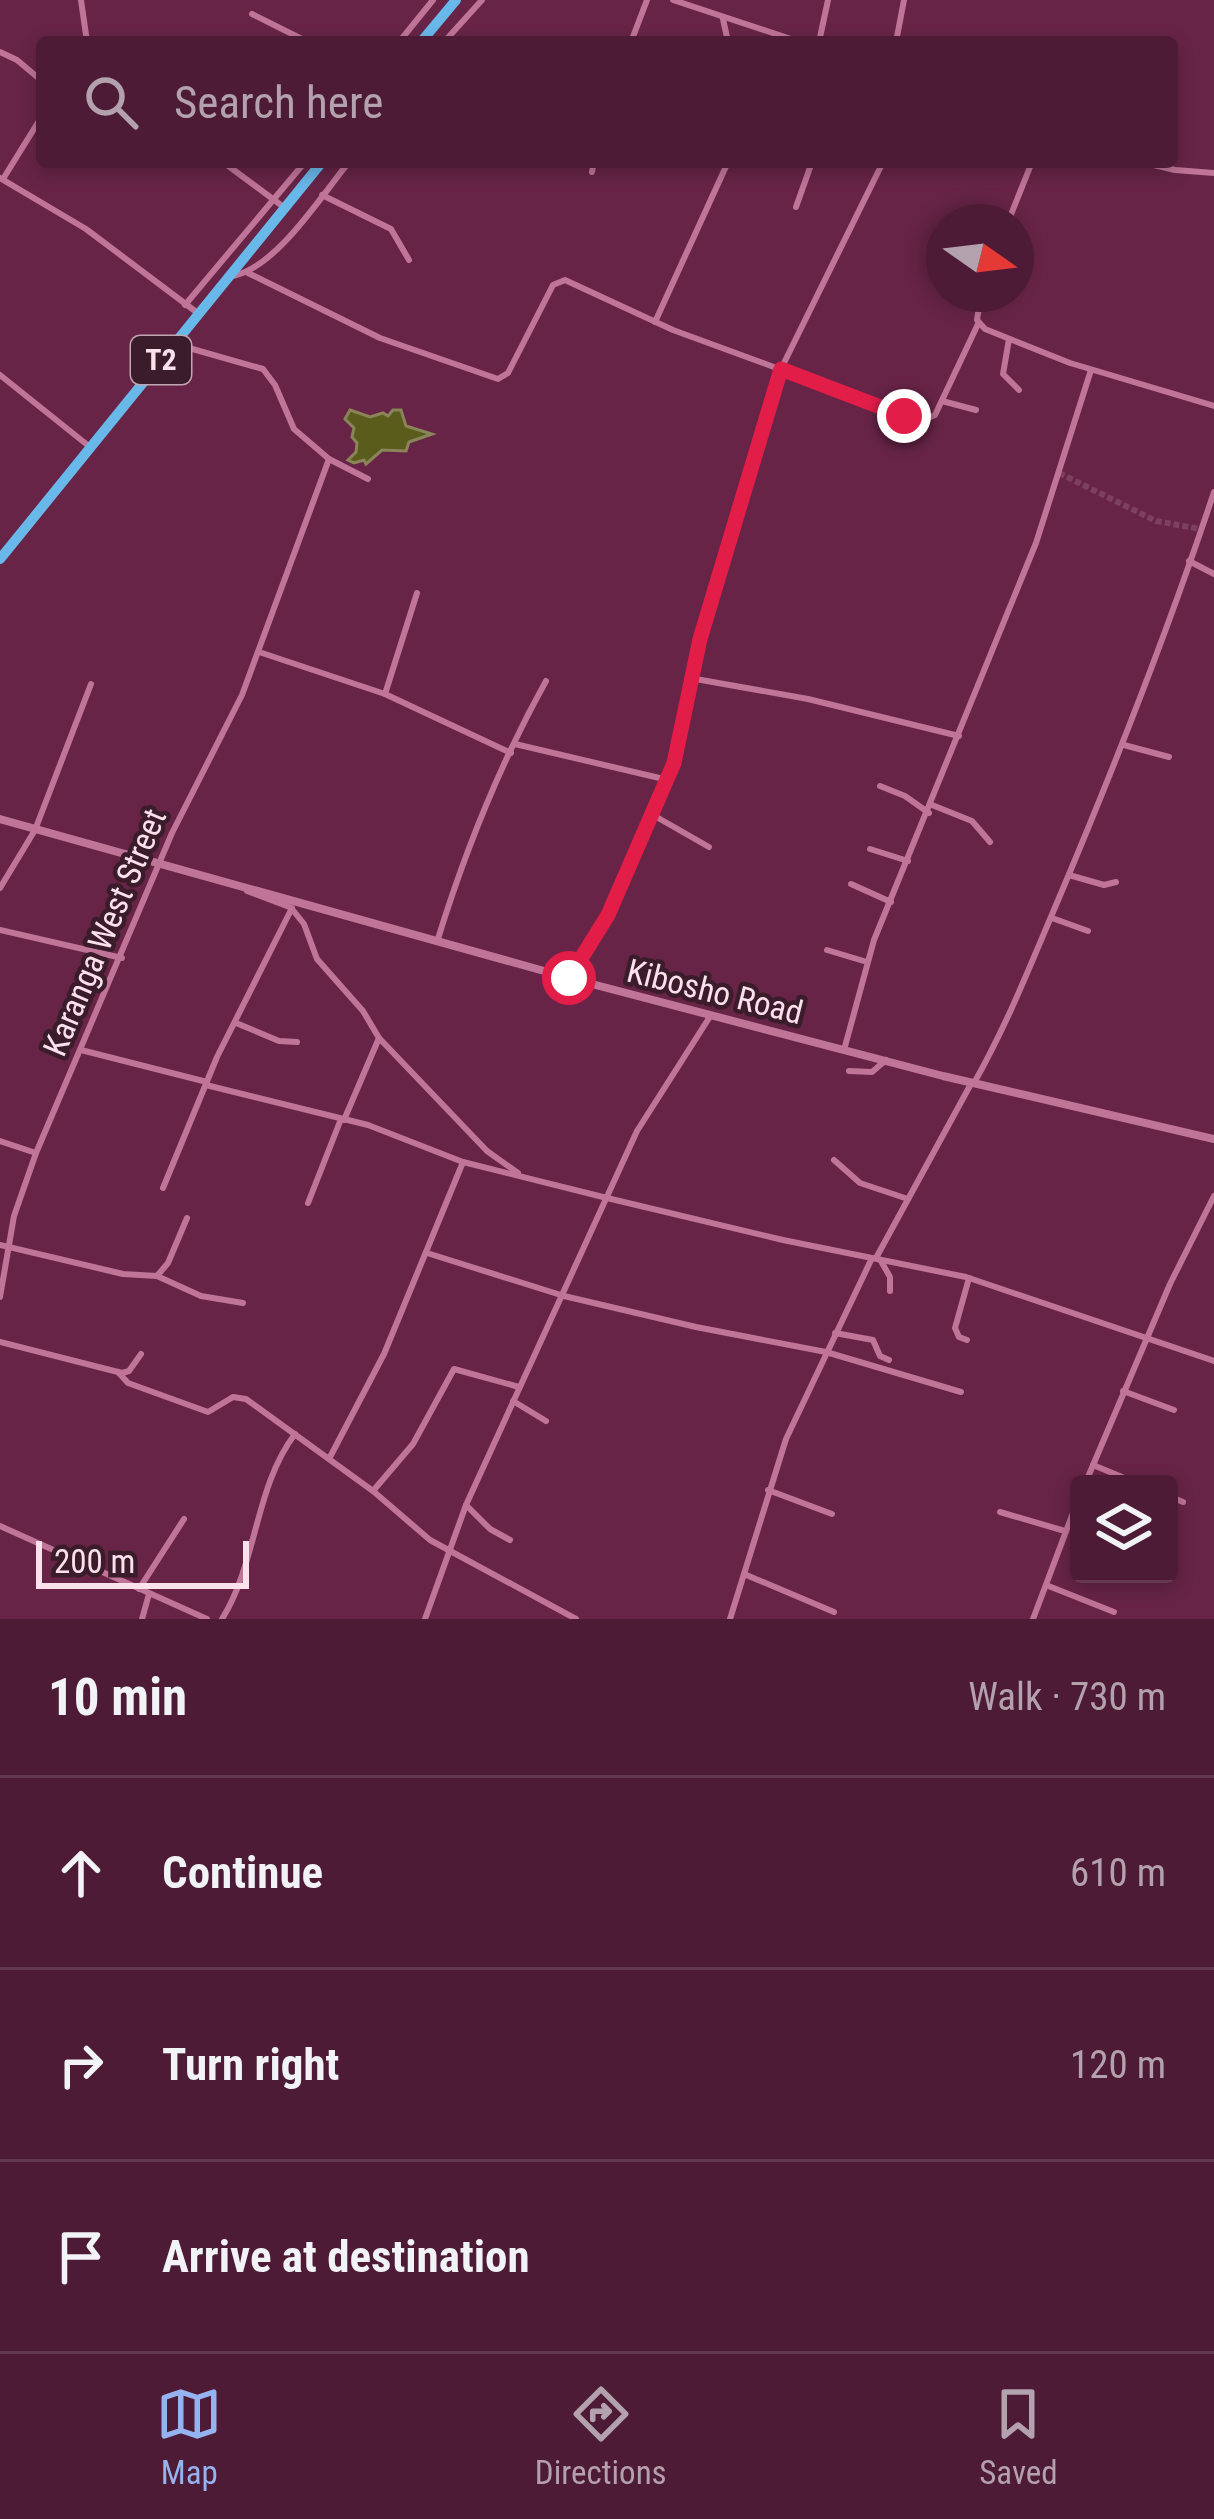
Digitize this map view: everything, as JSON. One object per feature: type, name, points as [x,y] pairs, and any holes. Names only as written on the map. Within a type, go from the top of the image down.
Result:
[{"type":"highway","points":[[426,36],[456,0]]},
{"type":"highway","name":"T2","points":[[0,559],[230,276],[280,205],[316,168]]},
{"type":"street","points":[[81,0],[86,36]]},
{"type":"street","points":[[404,36],[433,0]]},
{"type":"street","points":[[449,36],[482,0]]},
{"type":"street","points":[[633,36],[646,0]]},
{"type":"street","points":[[674,0],[780,36]]},
{"type":"street","points":[[820,36],[828,0]]},
{"type":"street","points":[[897,36],[904,0]]},
{"type":"street","points":[[252,14],[296,36]]},
{"type":"street","points":[[723,19],[727,36]]},
{"type":"street","points":[[0,52],[36,76]]},
{"type":"street","points":[[36,125],[1,179],[86,229],[199,314]]},
{"type":"street","points":[[231,168],[280,205]]},
{"type":"street","points":[[185,304],[280,205],[302,168]]},
{"type":"street","points":[[230,276],[248,272],[295,229],[344,168]]},
{"type":"street","points":[[592,172],[593,168]]},
{"type":"street","points":[[655,323],[725,168]]},
{"type":"street","points":[[796,207],[810,168]]},
{"type":"street","points":[[569,978],[608,915],[668,780],[690,678],[781,369],[880,168]]},
{"type":"street","points":[[1015,204],[1030,168]]},
{"type":"street","points":[[1159,168],[1214,173]]},
{"type":"street","points":[[322,195],[391,229],[409,260]]},
{"type":"street","points":[[248,272],[380,338],[498,379],[508,373],[548,292],[560,280],[655,323],[921,421],[930,420],[942,401],[979,312]]},
{"type":"street","points":[[978,324],[1091,370],[1214,406]]},
{"type":"street","points":[[1010,339],[1003,374],[1019,390]]},
{"type":"street","points":[[175,344],[263,369],[294,429],[329,459],[368,479]]},
{"type":"street","points":[[844,1049],[867,962],[1036,543],[1091,370]]},
{"type":"street","points":[[0,375],[90,447]]},
{"type":"street","points":[[942,401],[976,410]]},
{"type":"street","name":"Karanga West Street","points":[[0,1297],[3,1246],[36,1153],[185,804],[242,695],[329,459]]},
{"type":"street","points":[[730,1619],[768,1490],[826,1352],[1008,1020],[1124,745],[1214,492]]},
{"type":"street","points":[[1189,560],[1214,574]]},
{"type":"street","points":[[385,694],[417,592]]},
{"type":"street","points":[[259,652],[385,694],[513,748],[668,780]]},
{"type":"street","points":[[690,678],[808,699],[959,736]]},
{"type":"street","points":[[437,942],[513,748],[546,681]]},
{"type":"street","points":[[0,888],[35,830],[91,685]]},
{"type":"street","points":[[1124,745],[1169,757]]},
{"type":"street","points":[[880,786],[930,809],[972,820],[990,842]]},
{"type":"street","points":[[653,815],[709,847]]},
{"type":"street","name":"Kibosho Road","points":[[0,819],[569,978],[973,1083],[1214,1139]]},
{"type":"street","points":[[869,849],[908,861]]},
{"type":"street","points":[[1069,875],[1104,885],[1116,882]]},
{"type":"street","points":[[850,884],[891,902]]},
{"type":"street","points":[[238,888],[292,908],[308,932],[317,959],[363,1011],[379,1038],[487,1151],[520,1176]]},
{"type":"street","points":[[164,1187],[207,1083],[292,908]]},
{"type":"street","points":[[1051,918],[1088,932]]},
{"type":"street","points":[[0,930],[122,958]]},
{"type":"street","points":[[827,950],[867,962]]},
{"type":"street","points":[[425,1619],[466,1505],[644,1118],[711,1015]]},
{"type":"street","points":[[236,1023],[279,1041],[297,1042]]},
{"type":"street","points":[[308,1203],[379,1038]]},
{"type":"street","points":[[81,1050],[392,1132],[464,1162],[969,1278],[1214,1361]]},
{"type":"street","points":[[849,1071],[872,1072],[886,1060]]},
{"type":"street","points":[[0,1141],[36,1153]]},
{"type":"street","points":[[834,1160],[860,1183],[908,1198]]},
{"type":"street","points":[[329,1459],[384,1354],[464,1162]]},
{"type":"street","points":[[1089,1475],[1144,1340],[1214,1196]]},
{"type":"street","points":[[158,1276],[188,1218]]},
{"type":"street","points":[[3,1246],[123,1274],[158,1276],[201,1296],[243,1303]]},
{"type":"street","points":[[427,1253],[564,1296],[826,1352],[961,1392]]},
{"type":"street","points":[[876,1258],[890,1277],[890,1292]]},
{"type":"street","points":[[967,1340],[955,1328],[969,1278]]},
{"type":"street","points":[[835,1333],[873,1340],[880,1356],[890,1360]]},
{"type":"street","points":[[0,1342],[118,1372],[130,1371],[141,1354]]},
{"type":"street","points":[[373,1491],[413,1444],[454,1369],[519,1387]]},
{"type":"street","points":[[118,1372],[128,1383],[208,1412],[232,1397],[246,1399],[373,1491],[420,1533],[576,1619]]},
{"type":"street","points":[[1123,1391],[1174,1410]]},
{"type":"street","points":[[513,1401],[546,1420]]},
{"type":"street","points":[[222,1619],[257,1534],[281,1455],[296,1433]]},
{"type":"street","points":[[1093,1465],[1117,1475]]},
{"type":"street","points":[[768,1490],[832,1514]]},
{"type":"street","points":[[1178,1500],[1183,1502]]},
{"type":"street","points":[[466,1505],[510,1540]]},
{"type":"street","points":[[1000,1512],[1065,1531]]},
{"type":"street","points":[[139,1589],[184,1520]]},
{"type":"street","points":[[1033,1619],[1070,1522]]},
{"type":"street","points":[[0,1526],[207,1619]]},
{"type":"street","points":[[744,1574],[834,1612]]},
{"type":"street","points":[[1046,1585],[1114,1612]]},
{"type":"street","points":[[142,1619],[149,1594]]},
{"type":"street","points":[[182,1619],[183,1609]]},
{"type":"shaded area","points":[[350,410],[370,417],[401,410],[406,426],[432,434],[409,442],[406,451],[382,450],[366,464],[364,460],[354,463],[348,460],[357,443],[352,437],[354,428],[345,419]]},
{"type":"tunnel","points":[[1059,473],[1156,521],[1200,529]]},
{"type":"route","points":[[569,978],[608,915],[674,763],[700,639],[781,369],[904,416]]}]
